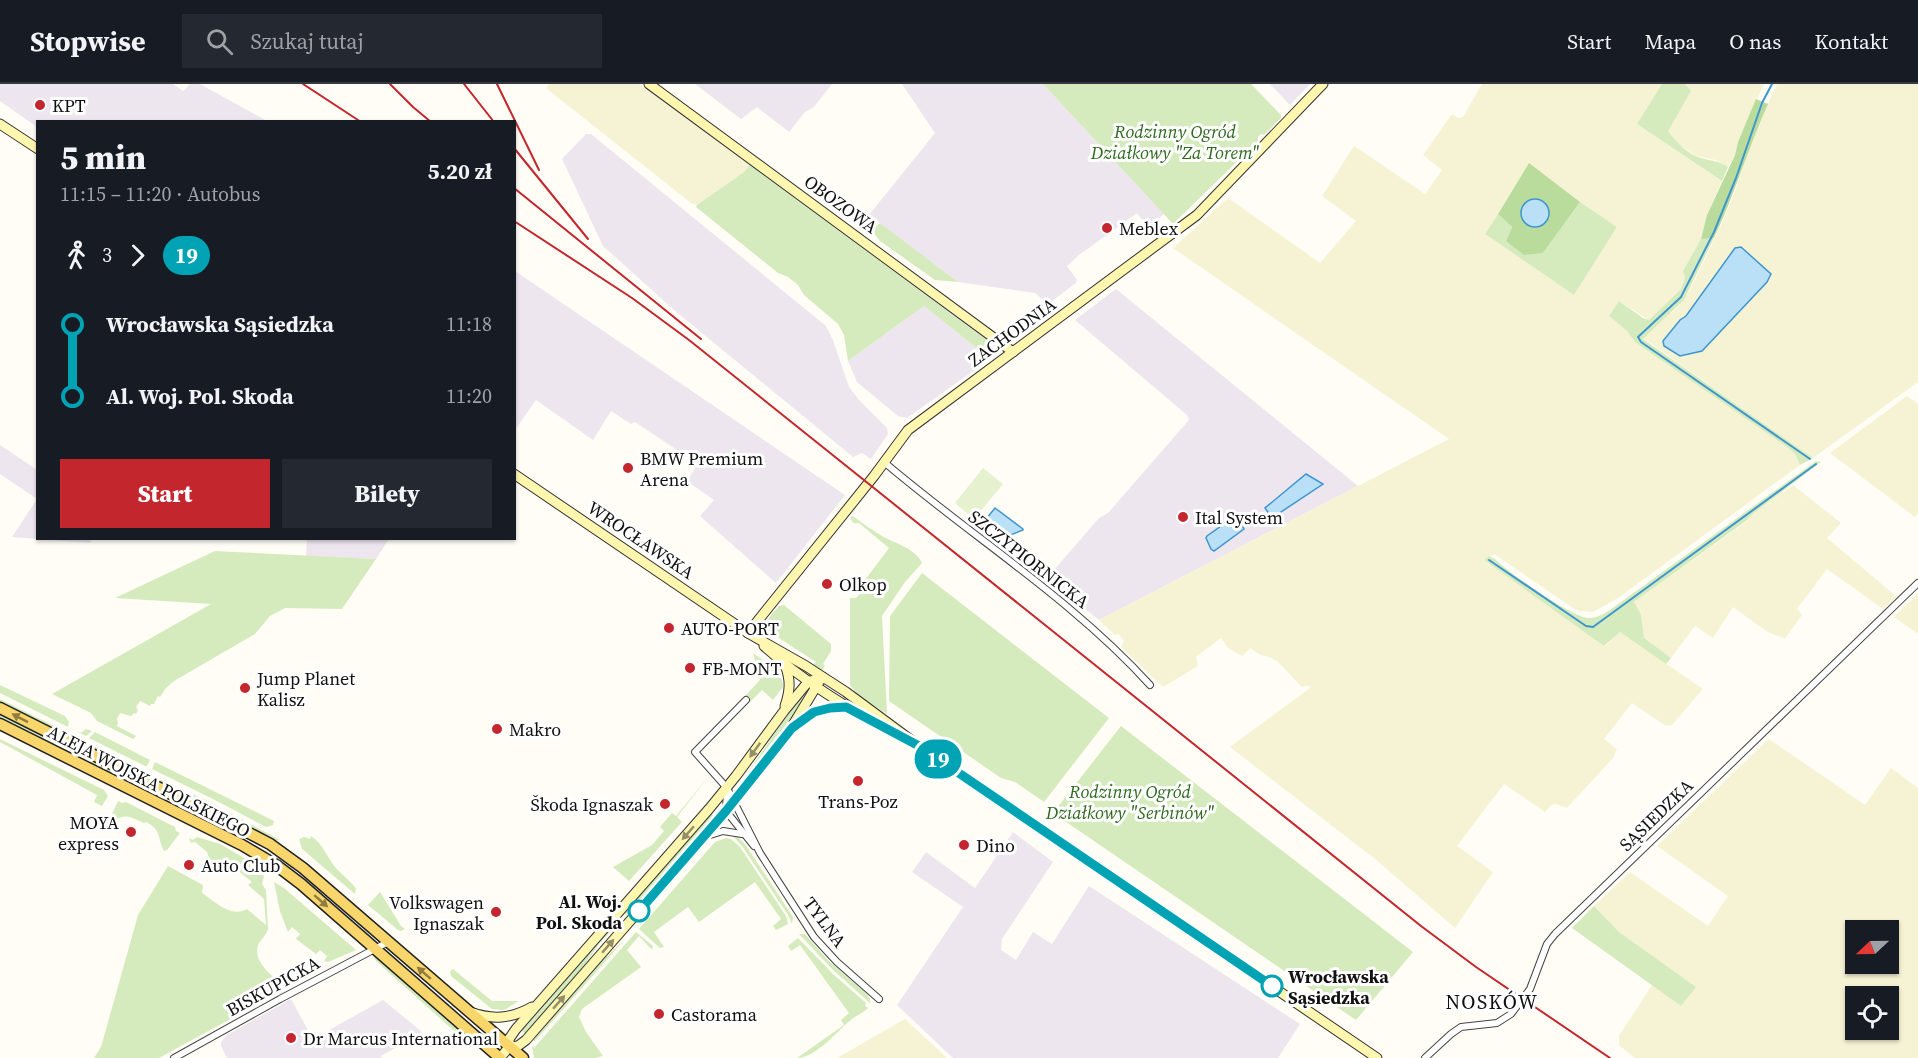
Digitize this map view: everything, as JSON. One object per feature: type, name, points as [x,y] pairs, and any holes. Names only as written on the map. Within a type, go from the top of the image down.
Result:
[{"type":"main road","name":"ALEJA WOJSKA POLSKIEGO","points":[[0,708],[270,844],[303,867],[523,1058]]},
{"type":"main road","name":"ALEJA WOJSKA POLSKIEGO","points":[[0,724],[265,858],[301,884],[500,1058]]},
{"type":"street","name":"OBOZOWA","points":[[649,84],[1013,352]]},
{"type":"street","name":"ZACHODNIA","points":[[748,633],[884,462],[897,442],[914,424],[1197,215],[1323,84]]},
{"type":"street","points":[[0,124],[36,148]]},
{"type":"street","name":"SZCZYPIORNICKA","points":[[884,462],[936,506],[1057,599],[1116,650],[1150,685]]},
{"type":"street","name":"WROCŁAWSKA","points":[[516,475],[748,633],[822,677],[919,746],[1377,1058]]},
{"type":"street","name":"SĄSIEDZKA","points":[[1425,1058],[1461,1027],[1497,1023],[1511,1014],[1530,989],[1547,944],[1555,934],[1918,583]]},
{"type":"street","name":"WROCŁAWSKA","points":[[748,633],[812,685],[846,707],[919,746]]},
{"type":"street","points":[[783,711],[790,687],[785,665]]},
{"type":"street","points":[[500,1058],[509,1047],[512,1034],[727,788],[783,711],[822,677]]},
{"type":"street","points":[[509,1047],[518,1046],[526,1040],[704,838],[792,728],[812,685]]},
{"type":"street","name":"TYLNA","points":[[746,700],[696,752],[727,788],[760,853],[820,944],[843,969],[879,999]]},
{"type":"street","points":[[792,728],[814,712],[846,707]]},
{"type":"street","points":[[726,811],[727,788]]},
{"type":"street","name":"TYLNA","points":[[726,811],[742,834],[760,853]]},
{"type":"street","points":[[704,838],[723,831],[742,834]]},
{"type":"street","name":"BISKUPICKA","points":[[174,1058],[388,942]]},
{"type":"street","points":[[468,1011],[504,1018],[518,1014],[539,1003]]},
{"type":"shaded area","points":[[0,84],[173,84],[183,91],[190,84],[200,84],[265,120],[36,120],[36,126],[0,101]]},
{"type":"shaded area","points":[[549,84],[640,84],[750,165],[744,172],[697,205],[691,203],[546,88]]},
{"type":"shaded area","points":[[695,84],[832,84],[814,107],[805,112],[789,132],[757,107],[741,119]]},
{"type":"shaded area","points":[[902,84],[1043,84],[1164,214],[1148,228],[1137,213],[1079,255],[1067,266],[1077,280],[1076,283],[1048,304],[1035,293],[958,282],[869,215],[935,133]]},
{"type":"shaded area","points":[[1270,84],[1310,84],[1290,105]]},
{"type":"shaded area","points":[[1482,84],[1662,84],[1637,124],[1722,181],[1707,215],[1701,239],[1684,270],[1685,278],[1681,289],[1649,320],[1619,301],[1609,316],[1627,331],[1635,342],[1787,447],[1795,454],[1800,465],[1618,598],[1593,612],[1573,608],[1494,554],[1484,560],[1605,646],[1620,632],[1703,689],[1672,725],[1666,726],[1632,703],[1604,739],[1617,749],[1613,758],[1567,808],[1556,804],[1551,805],[1545,812],[1504,784],[1457,846],[1493,872],[1455,928],[1375,859],[1230,747],[1310,688],[1309,685],[1302,687],[1277,661],[1260,655],[1251,648],[1242,656],[1228,648],[1221,638],[1196,657],[1198,666],[1163,687],[1121,647],[1124,641],[1119,634],[1115,635],[1099,620],[1449,439],[1173,248],[1228,198],[1320,263],[1356,221],[1322,196],[1354,146],[1425,194],[1442,170],[1423,155],[1452,114],[1458,118],[1463,117]],"holes":[[[1529,164],[1617,227],[1574,295],[1485,234]]]},
{"type":"shaded area","points":[[1685,84],[1764,84],[1728,167],[1715,160],[1696,156],[1675,142],[1667,131],[1691,91]]},
{"type":"shaded area","points":[[1777,84],[1918,84],[1918,382],[1813,458],[1643,338],[1679,306],[1690,290],[1722,223],[1755,133]]},
{"type":"shaded area","points":[[586,134],[591,134],[826,326],[849,387],[887,428],[888,434],[871,459],[862,453],[853,457],[674,310],[603,246],[562,159]]},
{"type":"shaded area","points":[[516,272],[845,495],[776,583],[700,516],[714,500],[687,481],[698,464],[635,422],[631,424],[611,411],[593,440],[536,400],[516,429]]},
{"type":"shaded area","points":[[1116,289],[1358,486],[1099,620],[1047,578],[1099,518],[1108,513],[1189,420],[1187,415],[1075,320]]},
{"type":"shaded area","points":[[924,306],[990,359],[907,418],[898,416],[857,382],[848,361]]},
{"type":"shaded area","points":[[1907,396],[1918,404],[1918,513],[1915,517],[1830,453]]},
{"type":"shaded area","points":[[0,445],[36,469],[36,498],[0,474]]},
{"type":"shaded area","points":[[1793,485],[1841,523],[1827,538],[1897,597],[1883,609],[1827,569],[1797,609],[1802,615],[1785,639],[1766,631],[1733,607],[1713,638],[1695,626],[1671,658],[1643,638],[1643,628],[1634,602],[1746,522],[1754,513]]},
{"type":"shaded area","points":[[36,501],[36,539],[12,537]]},
{"type":"shaded area","points":[[51,540],[92,540],[90,543]]},
{"type":"shaded area","points":[[307,540],[388,540],[376,559],[306,556]]},
{"type":"shaded area","points":[[1918,593],[1918,634],[1894,617]]},
{"type":"shaded area","points":[[1769,739],[1865,805],[1891,768],[1918,788],[1918,1058],[1635,1058],[1619,1045],[1619,1036],[1652,985],[1681,1006],[1695,987],[1619,932],[1594,906],[1630,872],[1708,926],[1728,896],[1657,846]]},
{"type":"shaded area","points":[[1013,832],[1053,862],[1002,939],[1001,950],[1016,960],[1033,932],[1052,944],[1089,886],[1300,1024],[1278,1058],[953,1058],[897,1005],[963,907],[912,872],[926,852],[975,888]]},
{"type":"shaded area","points":[[291,999],[309,1032],[322,1034],[383,1000],[422,1032],[381,1058],[227,1058],[221,1042],[227,1035]]},
{"type":"shaded area","points":[[905,1019],[947,1058],[837,1058]]},
{"type":"green space","name":"Rodzinny Ogród Działkowy \"Za Torem\"","points":[[1043,84],[1251,84],[1281,115],[1281,118],[1264,135],[1261,134],[1258,141],[1173,224]]},
{"type":"green space","points":[[1662,84],[1685,84],[1691,91],[1668,131],[1691,154],[1728,167],[1722,181],[1637,124]]},
{"type":"green space","points":[[1756,99],[1768,104],[1714,238],[1701,239],[1707,215],[1735,155]]},
{"type":"green space","points":[[1529,163],[1580,202],[1543,253],[1524,255],[1506,241],[1512,227],[1498,214]]},
{"type":"green space","points":[[750,165],[992,344],[990,359],[924,306],[848,361],[844,335],[838,324],[804,295],[798,285],[778,273],[696,207],[744,172]]},
{"type":"green space","points":[[1580,202],[1617,227],[1574,295],[1485,234],[1498,214],[1512,227],[1506,241],[1543,253]]},
{"type":"green space","points":[[880,223],[958,282],[935,280],[880,241],[871,230]]},
{"type":"green space","points":[[1714,238],[1684,300],[1643,339],[1813,458],[1800,465],[1795,454],[1787,447],[1635,342],[1627,331],[1609,316],[1619,301],[1649,320],[1681,289],[1685,278],[1683,271],[1701,239]]},
{"type":"green space","points":[[1816,461],[1821,462],[1746,521],[1634,602],[1641,615],[1644,638],[1671,658],[1666,664],[1620,632],[1604,646],[1484,560],[1489,556],[1495,559],[1525,583],[1568,610],[1587,618],[1596,617],[1613,608]]},
{"type":"green space","points":[[983,468],[1003,484],[974,519],[955,503]]},
{"type":"green space","points":[[853,516],[882,536],[910,550],[922,563],[905,582],[882,616],[887,714],[860,697],[850,685],[850,598],[856,598],[866,588],[862,584],[889,548],[859,523],[853,523],[850,517]]},
{"type":"green space","points":[[215,551],[376,559],[342,609],[285,608],[270,616],[255,634],[174,681],[160,697],[158,696],[154,704],[150,706],[140,701],[136,707],[138,710],[136,714],[131,716],[120,713],[117,726],[136,736],[133,739],[97,721],[91,713],[52,694],[211,604],[115,598]]},
{"type":"green space","name":"Rodzinny Ogród Działkowy \"Serbinów\"","points":[[922,573],[1109,718],[1044,802],[1015,782],[1001,778],[889,701],[890,616]]},
{"type":"green space","points":[[784,605],[831,644],[831,651],[823,664],[825,666],[822,671],[813,665],[816,662],[768,631],[767,623],[770,617],[779,606]]},
{"type":"green space","points":[[753,653],[777,671],[780,676],[783,687],[773,700],[762,690],[750,702],[745,696],[760,680]]},
{"type":"green space","points":[[0,685],[65,716],[69,722],[68,727],[0,693]]},
{"type":"green space","points":[[800,697],[805,700],[739,786],[739,785]]},
{"type":"green space","points":[[0,699],[148,773],[148,777],[0,703]]},
{"type":"green space","points":[[0,713],[115,773],[111,774],[0,719]]},
{"type":"green space","name":"Rodzinny Ogród Działkowy \"Serbinów\"","points":[[1121,726],[1413,952],[1356,1020],[1053,813]]},
{"type":"green space","points":[[68,727],[81,733],[86,729],[92,731],[86,736]]},
{"type":"green space","points":[[95,732],[150,760],[147,766],[89,738]]},
{"type":"green space","points":[[0,739],[104,790],[108,796],[102,806],[94,802],[97,795],[0,742]]},
{"type":"green space","points":[[155,762],[274,821],[273,825],[266,827],[152,769]]},
{"type":"green space","points":[[710,775],[677,817],[682,822],[629,881],[613,867],[652,845],[664,831],[660,827],[672,813],[676,816]]},
{"type":"green space","points":[[156,778],[206,800],[280,840],[273,841],[155,780]]},
{"type":"green space","points":[[118,801],[126,802],[175,827],[180,833],[164,851],[157,831],[146,822],[125,816],[107,825]]},
{"type":"green space","points":[[711,814],[715,817],[630,914],[625,915],[626,910]]},
{"type":"green space","points":[[731,834],[745,844],[793,917],[792,924],[742,846]]},
{"type":"green space","points":[[311,836],[322,847],[335,867],[354,886],[355,894],[302,849],[299,839],[304,837],[310,839]]},
{"type":"green space","points":[[197,837],[220,844],[258,866],[259,873],[264,876],[262,884],[266,890],[268,929],[257,951],[264,968],[282,984],[283,992],[159,1058],[94,1058],[101,1047],[138,915],[168,866],[203,885],[202,893],[223,908],[235,912],[247,909],[266,925],[264,899],[248,885],[252,882],[236,869],[218,859],[215,863],[210,861],[207,852],[195,842],[191,843],[189,838],[193,840]]},
{"type":"green space","points":[[726,838],[731,839],[740,847],[786,916],[788,924],[776,930],[773,926],[781,919],[755,882],[699,922],[688,907],[654,932],[664,947],[660,948],[639,929],[715,842]]},
{"type":"green space","points":[[274,882],[356,950],[328,962],[324,961],[327,956],[320,950],[316,954],[296,939],[300,934],[292,927],[288,932],[280,911]]},
{"type":"green space","points":[[380,892],[405,929],[398,930],[368,905]]},
{"type":"green space","points":[[1594,906],[1619,932],[1696,987],[1681,1006],[1572,928]]},
{"type":"green space","points":[[615,924],[581,970],[525,1034],[521,1030]]},
{"type":"green space","points":[[636,932],[653,946],[652,950],[639,936],[627,950],[641,967],[582,1009],[579,1017],[586,1032],[603,1056],[534,1058],[532,1046],[534,1048]]},
{"type":"green space","points":[[799,934],[805,934],[829,961],[866,993],[870,1003],[832,969]]},
{"type":"green space","points":[[627,937],[535,1041],[533,1041],[602,961]]},
{"type":"green space","points":[[798,938],[833,974],[866,1003],[865,1006],[868,1008],[852,1019],[819,1049],[797,1058],[844,1025],[841,1020],[849,1013],[800,945],[791,951],[788,946]]},
{"type":"green space","points":[[375,955],[476,1043],[472,1047],[376,961],[373,956]]},
{"type":"green space","points":[[453,969],[492,1001],[519,1001],[504,1010],[492,1009],[451,976],[450,971]]},
{"type":"water","points":[[1535,199],[1545,203],[1549,213],[1545,223],[1535,227],[1525,223],[1521,213],[1525,203]]},
{"type":"water","points":[[1741,247],[1771,274],[1767,282],[1702,351],[1680,356],[1664,346],[1663,341],[1686,316],[1735,248]]},
{"type":"water","points":[[1306,474],[1323,484],[1272,518],[1265,508]]},
{"type":"water","points":[[995,508],[1023,530],[1008,536],[987,521],[986,519]]},
{"type":"water","points":[[1234,517],[1240,521],[1244,529],[1214,551],[1211,549],[1207,536]]},
{"type":"waterway","points":[[1772,84],[1762,103],[1714,232],[1681,297],[1638,337],[1641,342],[1810,459]]},
{"type":"waterway","points":[[1489,560],[1586,626],[1593,627],[1816,464]]},
{"type":"railway","points":[[303,84],[358,120]]},
{"type":"railway","points":[[390,84],[429,120]]},
{"type":"railway","points":[[464,84],[492,120]]},
{"type":"railway","points":[[497,84],[515,120]]},
{"type":"railway","points":[[516,123],[539,170]]},
{"type":"railway","points":[[516,150],[588,239]]},
{"type":"railway","points":[[516,190],[701,339]]},
{"type":"railway","points":[[516,222],[632,298],[689,340],[1421,926],[1476,967],[1610,1058]]},
{"type":"bus line","name":"19","points":[[639,911],[726,811],[801,719],[823,709],[846,707],[919,746],[1272,986]]},
{"type":"place","name":"KPT","points":[[40,105]]},
{"type":"place","name":"Meblex","points":[[1107,228]]},
{"type":"place","name":"BMW Premium Arena","points":[[628,468]]},
{"type":"place","name":"Ital System","points":[[1183,517]]},
{"type":"place","name":"Olkop","points":[[827,584]]},
{"type":"place","name":"AUTO-PORT","points":[[669,628]]},
{"type":"place","name":"FB-MONT","points":[[690,668]]},
{"type":"place","name":"Jump Planet Kalisz","points":[[245,688]]},
{"type":"place","name":"Makro","points":[[497,729]]},
{"type":"place","name":"Trans-Poz","points":[[858,781]]},
{"type":"place","name":"Škoda Ignaszak","points":[[665,804]]},
{"type":"place","name":"MOYA express","points":[[131,832]]},
{"type":"place","name":"Dino","points":[[964,845]]},
{"type":"place","name":"Auto Club","points":[[189,865]]},
{"type":"place","name":"Al. Woj. Pol. Skoda","points":[[639,911]]},
{"type":"place","name":"Volkswagen Ignaszak","points":[[496,912]]},
{"type":"place","name":"Wrocławska Sąsiedzka","points":[[1272,986]]},
{"type":"place","name":"Castorama","points":[[659,1014]]},
{"type":"place","name":"Dr Marcus International","points":[[291,1038]]},
{"type":"district","name":"NOSKÓW","points":[[1492,1002]]}]
